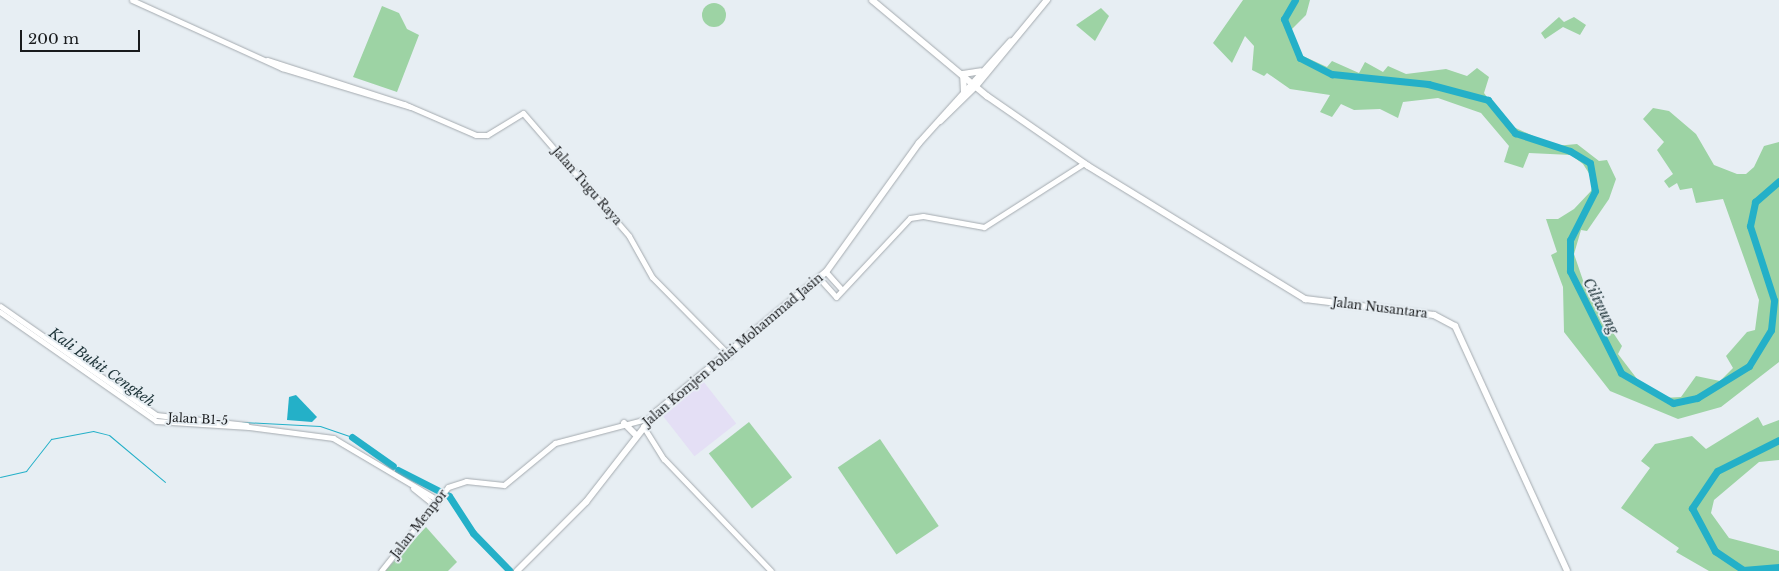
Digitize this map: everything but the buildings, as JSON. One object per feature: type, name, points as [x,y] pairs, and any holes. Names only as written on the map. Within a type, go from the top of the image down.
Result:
[{"type":"main road","name":"Jalan Nusantara","points":[[872,0],[974,84],[1084,163],[1305,299],[1434,315],[1455,326],[1567,571]]},
{"type":"main road","name":"Jalan Komjen Polisi Mohammad Jasin","points":[[940,120],[1047,0]]},
{"type":"main road","name":"Jalan Komjen Polisi Mohammad Jasin","points":[[516,571],[586,502],[650,418],[820,279],[940,120],[964,92],[974,84],[982,70],[1011,41]]},
{"type":"main road","points":[[964,92],[963,74],[982,70]]},
{"type":"main road","points":[[624,423],[636,435]]},
{"type":"street","name":"Jalan Tugu Raya","points":[[132,0],[267,60],[344,91],[410,107],[480,136],[516,114],[526,115],[629,236],[652,277],[729,355]]},
{"type":"street","points":[[820,279],[836,297],[914,216],[984,227],[1084,163]]},
{"type":"street","points":[[826,272],[842,290]]},
{"type":"street","name":"Jalan B1-5","points":[[0,306],[156,415],[249,426]]},
{"type":"street","points":[[0,312],[156,421],[249,426],[337,440],[411,485],[437,498]]},
{"type":"street","name":"Jalan Menpor","points":[[381,571],[443,491],[466,481],[504,486],[555,443],[624,423],[650,418]]},
{"type":"street","points":[[643,425],[664,459],[771,571]]},
{"type":"street","points":[[411,485],[432,504]]},
{"type":"shaded area","points":[[703,381],[736,424],[694,456],[661,414]]},
{"type":"green space","points":[[1243,0],[1310,0],[1306,15],[1290,31],[1291,41],[1303,56],[1327,67],[1332,61],[1359,73],[1365,62],[1383,72],[1388,66],[1406,74],[1446,69],[1467,76],[1477,68],[1489,77],[1484,93],[1507,124],[1555,146],[1577,144],[1599,161],[1607,160],[1616,179],[1609,199],[1587,231],[1581,230],[1574,254],[1588,295],[1622,346],[1618,354],[1644,388],[1663,398],[1681,397],[1696,376],[1720,381],[1733,368],[1726,356],[1747,332],[1755,330],[1759,300],[1723,199],[1696,203],[1692,188],[1680,190],[1677,183],[1669,188],[1664,181],[1673,174],[1657,150],[1664,142],[1643,119],[1653,108],[1669,111],[1696,134],[1714,165],[1737,174],[1746,174],[1754,167],[1764,146],[1779,142],[1779,362],[1721,407],[1678,419],[1610,391],[1564,332],[1563,287],[1551,255],[1557,252],[1546,219],[1558,219],[1574,209],[1591,191],[1594,181],[1583,164],[1571,155],[1529,153],[1523,168],[1504,162],[1509,146],[1481,113],[1438,98],[1403,102],[1398,118],[1380,109],[1354,110],[1341,104],[1332,117],[1320,112],[1330,95],[1290,89],[1267,73],[1264,76],[1252,70],[1254,46],[1245,36],[1232,63],[1213,43]]},
{"type":"green space","points":[[714,3],[723,6],[726,15],[723,24],[714,27],[705,24],[702,15],[705,6]]},
{"type":"green space","points":[[382,6],[399,13],[407,29],[419,35],[397,92],[353,77]]},
{"type":"green space","points":[[1101,8],[1109,16],[1095,41],[1076,25]]},
{"type":"green space","points":[[1559,17],[1564,22],[1574,17],[1586,25],[1580,35],[1563,27],[1545,39],[1541,33]]},
{"type":"green space","points":[[1758,417],[1763,426],[1779,420],[1779,460],[1759,462],[1714,500],[1711,513],[1729,538],[1779,551],[1779,571],[1709,571],[1676,552],[1679,548],[1621,508],[1650,468],[1641,461],[1655,444],[1692,436],[1706,449]]},
{"type":"green space","points":[[749,422],[792,477],[752,509],[709,453]]},
{"type":"green space","points":[[880,439],[939,526],[896,555],[838,468]]},
{"type":"green space","points":[[426,527],[457,562],[448,571],[385,571]]},
{"type":"water","points":[[296,395],[317,417],[312,422],[287,420],[289,397]]},
{"type":"waterway","name":"Ciliwung","points":[[1295,0],[1284,19],[1300,58],[1332,74],[1428,84],[1488,100],[1515,133],[1570,151],[1590,163],[1595,191],[1570,240],[1570,271],[1621,373],[1673,403],[1697,398],[1749,366],[1771,330],[1774,300],[1750,226],[1755,202],[1779,181]]},
{"type":"waterway","name":"Kali Bukit Cengkeh","points":[[242,422],[320,426],[352,437]]},
{"type":"waterway","points":[[0,477],[26,471],[51,439],[93,431],[109,435],[165,482]]},
{"type":"waterway","points":[[352,437],[393,466]]},
{"type":"waterway","name":"Ciliwung","points":[[1779,440],[1717,471],[1692,508],[1715,551],[1743,570],[1779,567]]},
{"type":"waterway","points":[[398,470],[449,496],[473,533],[510,571]]}]
